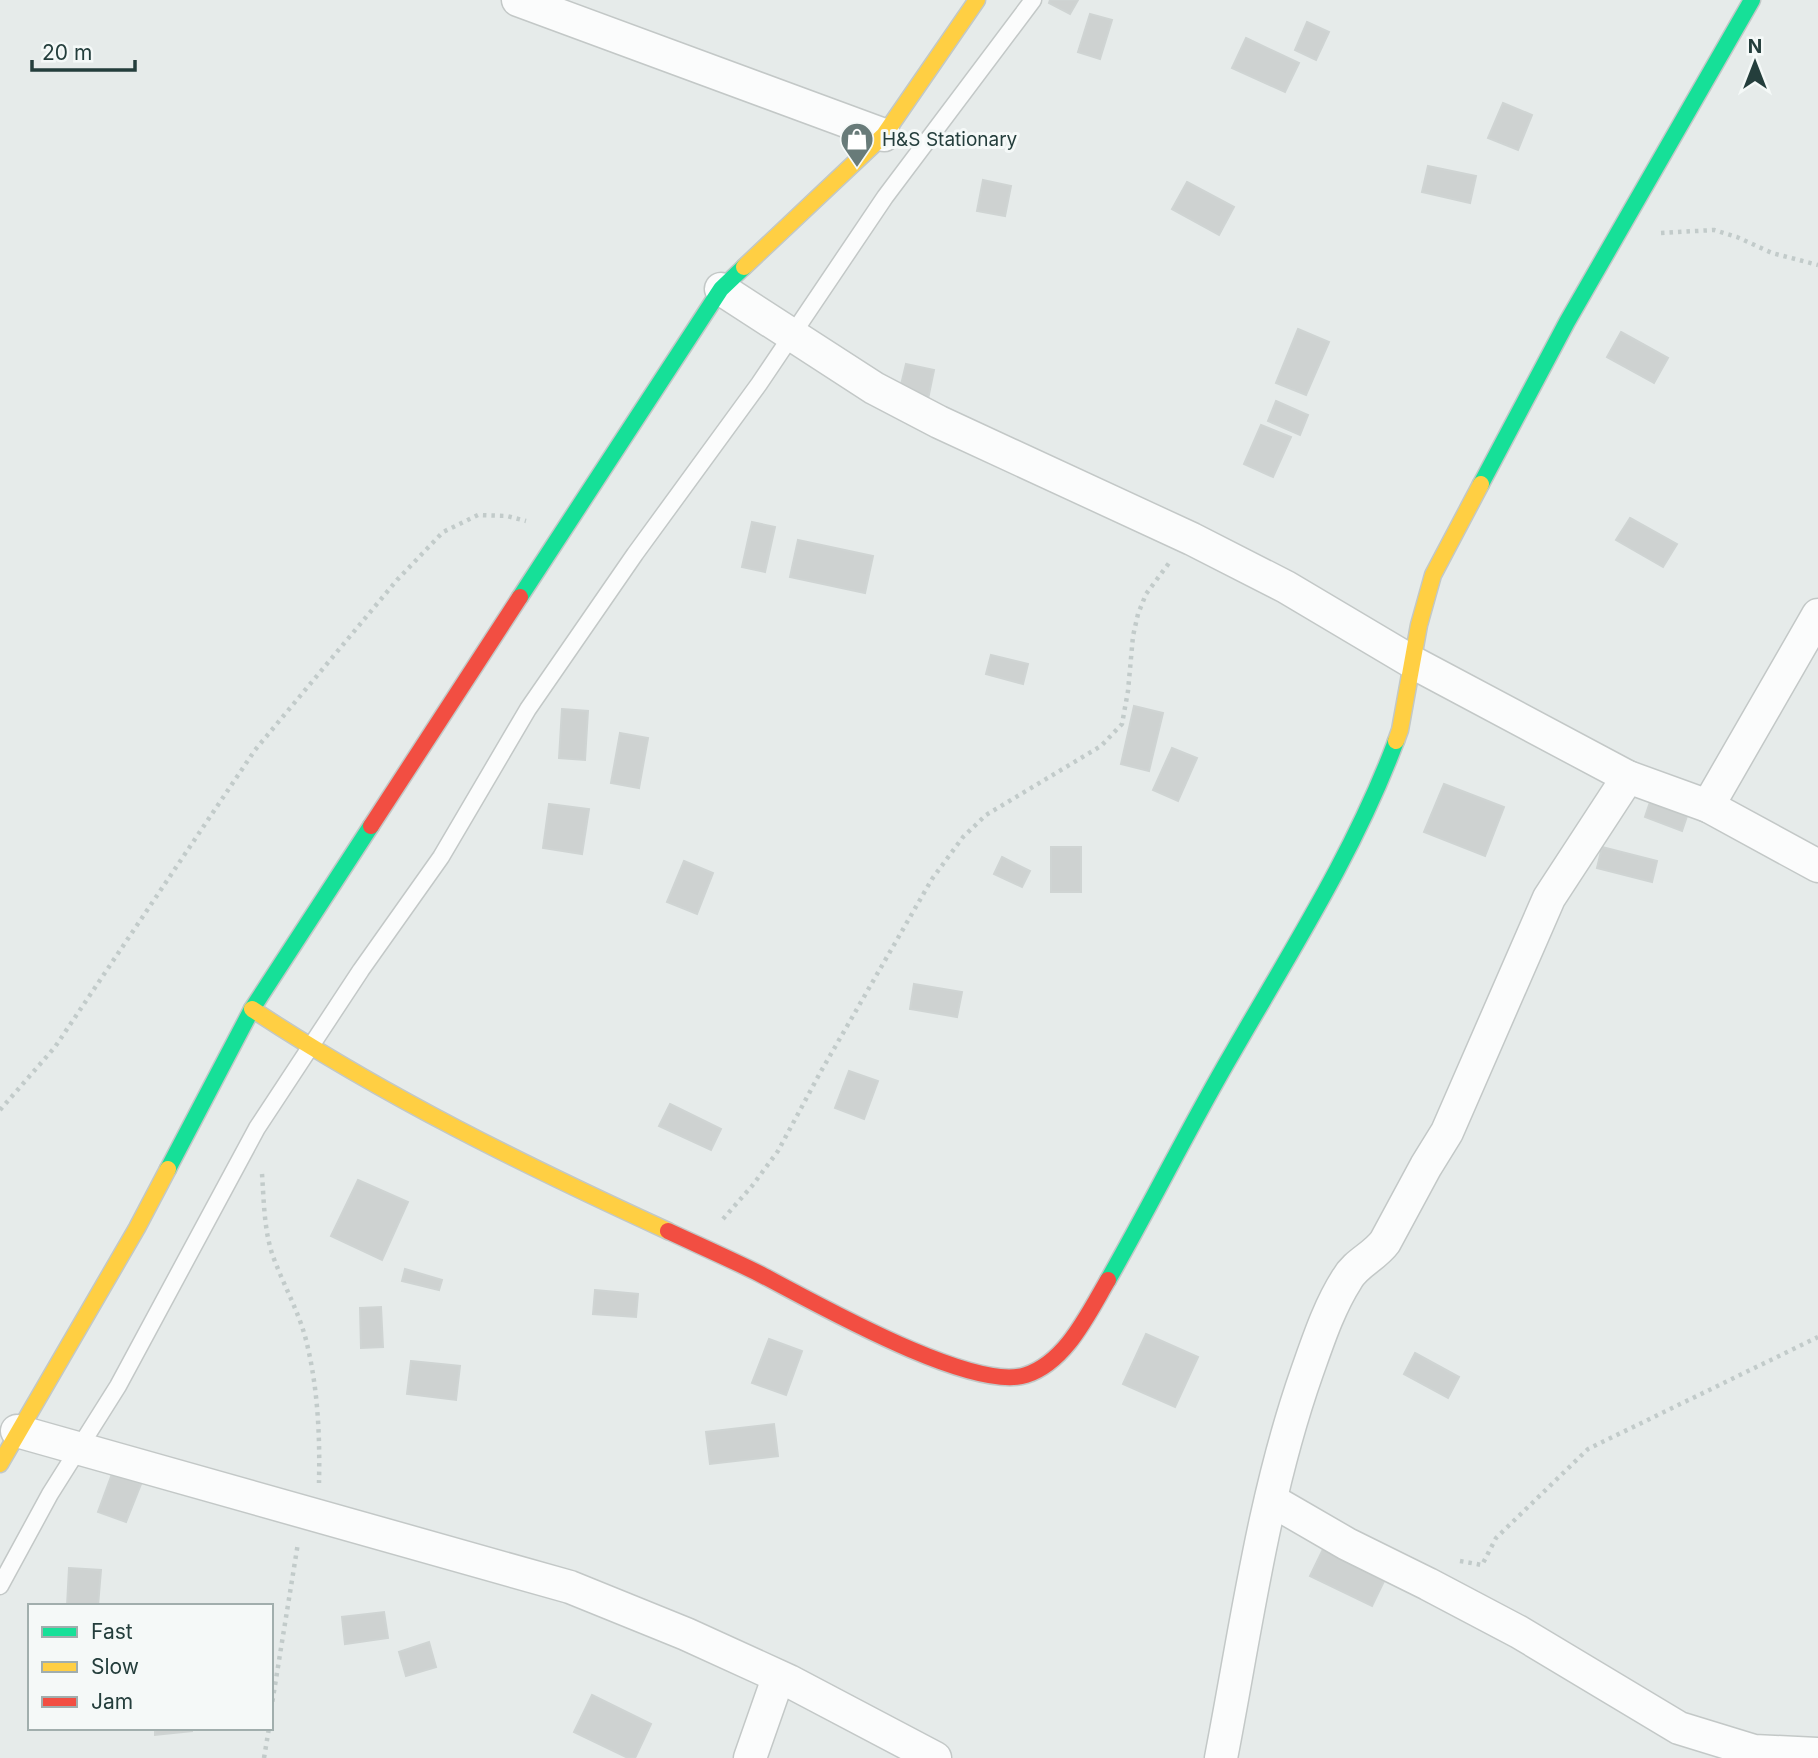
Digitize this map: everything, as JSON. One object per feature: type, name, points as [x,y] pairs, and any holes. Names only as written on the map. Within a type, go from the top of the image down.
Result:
[{"type":"street","points":[[518,0],[884,135]]},
{"type":"street","points":[[0,1464],[137,1228],[252,1009],[721,289],[884,135],[977,0]]},
{"type":"street","points":[[252,1009],[309,1048],[403,1101],[506,1154],[743,1265],[832,1313],[969,1371],[1006,1379],[1026,1375],[1049,1364],[1082,1324],[1133,1236],[1194,1119],[1331,880],[1391,757],[1400,730],[1419,625],[1433,575],[1612,242],[1752,0]]},
{"type":"street","points":[[721,289],[874,388],[939,422],[1192,539],[1286,587],[1413,663],[1628,777],[1708,806],[1818,866]]},
{"type":"street","points":[[1708,806],[1818,615]]},
{"type":"street","points":[[1221,1758],[1252,1583],[1270,1500],[1296,1403],[1322,1330],[1351,1272],[1377,1252],[1447,1132],[1549,898],[1628,777]]},
{"type":"street","points":[[17,1431],[570,1587],[686,1634],[789,1681],[935,1758]]},
{"type":"street","points":[[1270,1500],[1348,1544],[1519,1632],[1679,1728],[1754,1751],[1818,1754]]},
{"type":"street","points":[[750,1758],[778,1678]]},
{"type":"lane","points":[[0,1586],[50,1494],[118,1386],[257,1128],[441,857],[528,709],[635,554],[792,336],[885,197],[1033,0]]},
{"type":"path","points":[[1612,242],[1670,231],[1714,230],[1772,253],[1818,265]]},
{"type":"path","points":[[0,1110],[55,1047],[255,750],[397,580],[443,533],[478,515],[507,516],[565,529]]},
{"type":"path","points":[[698,1245],[752,1186],[778,1150],[932,879],[963,837],[986,815],[1101,746],[1122,724],[1133,636],[1141,603],[1157,578],[1192,539]]},
{"type":"path","points":[[257,1128],[266,1221],[273,1257],[300,1324],[313,1375],[319,1438],[311,1513],[292,1568],[273,1696]]},
{"type":"path","points":[[1455,1561],[1482,1565],[1496,1538],[1588,1449],[1818,1337]]},
{"type":"path","points":[[264,1758],[269,1730]]},
{"type":"building","points":[[1050,0],[1078,0],[1070,14],[1049,3]]},
{"type":"building","points":[[1090,14],[1112,20],[1100,59],[1078,52]]},
{"type":"building","points":[[1307,22],[1329,32],[1316,60],[1295,50]]},
{"type":"building","points":[[1246,38],[1299,63],[1285,92],[1232,68]]},
{"type":"building","points":[[1503,103],[1532,115],[1518,150],[1488,138]]},
{"type":"building","points":[[1428,166],[1476,176],[1470,203],[1422,192]]},
{"type":"building","points":[[983,180],[1011,186],[1005,216],[977,211]]},
{"type":"building","points":[[1187,182],[1234,207],[1219,235],[1172,209]]},
{"type":"building","points":[[1298,329],[1329,342],[1306,395],[1276,383]]},
{"type":"building","points":[[1621,332],[1668,358],[1654,383],[1607,357]]},
{"type":"building","points":[[906,364],[934,370],[928,399],[899,393]]},
{"type":"building","points":[[1276,401],[1308,415],[1300,435],[1268,421]]},
{"type":"building","points":[[1261,425],[1291,437],[1273,477],[1244,464]]},
{"type":"building","points":[[1630,518],[1677,544],[1663,567],[1616,540]]},
{"type":"building","points":[[752,522],[775,527],[765,572],[742,567]]},
{"type":"building","points":[[798,540],[873,556],[865,593],[790,577]]},
{"type":"building","points":[[991,655],[1028,664],[1023,684],[986,674]]},
{"type":"building","points":[[1134,706],[1163,713],[1149,771],[1121,764]]},
{"type":"building","points":[[562,709],[588,711],[585,760],[559,758]]},
{"type":"building","points":[[620,733],[648,738],[639,788],[611,783]]},
{"type":"building","points":[[1172,748],[1197,758],[1178,801],[1153,790]]},
{"type":"building","points":[[1444,784],[1504,807],[1485,856],[1424,832]]},
{"type":"building","points":[[1650,802],[1687,816],[1682,831],[1645,817]]},
{"type":"building","points":[[549,804],[589,809],[582,854],[543,848]]},
{"type":"building","points":[[1051,847],[1081,847],[1081,892],[1051,892]]},
{"type":"building","points":[[1602,847],[1657,861],[1652,882],[1597,868]]},
{"type":"building","points":[[1002,857],[1030,871],[1022,887],[994,874]]},
{"type":"building","points":[[684,861],[713,873],[697,914],[667,902]]},
{"type":"building","points":[[914,984],[962,992],[957,1017],[910,1009]]},
{"type":"building","points":[[849,1071],[878,1081],[864,1119],[835,1108]]},
{"type":"building","points":[[670,1104],[721,1129],[711,1150],[659,1126]]},
{"type":"building","points":[[358,1180],[408,1202],[382,1260],[331,1236]]},
{"type":"building","points":[[405,1269],[442,1280],[439,1290],[402,1281]]},
{"type":"building","points":[[595,1290],[638,1294],[636,1317],[593,1314]]},
{"type":"building","points":[[381,1307],[383,1347],[361,1348],[360,1308]]},
{"type":"building","points":[[1146,1334],[1198,1357],[1175,1407],[1123,1384]]},
{"type":"building","points":[[769,1339],[802,1351],[786,1395],[752,1383]]},
{"type":"building","points":[[1415,1353],[1459,1377],[1448,1398],[1404,1374]]},
{"type":"building","points":[[411,1361],[460,1366],[456,1400],[407,1394]]},
{"type":"building","points":[[774,1424],[778,1456],[710,1464],[706,1432]]},
{"type":"building","points":[[112,1474],[141,1484],[126,1522],[98,1512]]},
{"type":"building","points":[[1326,1543],[1388,1573],[1372,1606],[1310,1576]]},
{"type":"building","points":[[69,1568],[101,1570],[98,1604],[67,1604]]},
{"type":"building","points":[[384,1612],[388,1638],[345,1644],[342,1617]]},
{"type":"building","points":[[429,1642],[436,1667],[406,1676],[399,1652]]},
{"type":"building","points":[[592,1695],[651,1724],[635,1758],[628,1758],[574,1732]]},
{"type":"building","points":[[155,1730],[192,1730],[192,1731],[155,1735]]},
{"type":"traffic: fast","points":[[1481,484],[1567,322],[1752,0]]},
{"type":"traffic: fast","points":[[520,597],[721,289],[744,267]]},
{"type":"traffic: fast","points":[[1108,1280],[1217,1080],[1342,861],[1380,782],[1396,741]]},
{"type":"traffic: fast","points":[[168,1169],[252,1009],[371,826]]},
{"type":"traffic: slow","points":[[744,267],[884,135],[977,0]]},
{"type":"traffic: slow","points":[[1396,741],[1419,625],[1433,575],[1481,484]]},
{"type":"traffic: slow","points":[[252,1009],[352,1071],[456,1128],[668,1231]]},
{"type":"traffic: slow","points":[[0,1464],[137,1228],[168,1169]]},
{"type":"traffic: jam","points":[[371,826],[520,597]]},
{"type":"traffic: jam","points":[[668,1231],[749,1268],[892,1341],[969,1371],[1001,1377],[1026,1375],[1053,1359],[1084,1322],[1108,1280]]},
{"type":"place","name":"H&S Stationary","points":[[857,169]]}]
